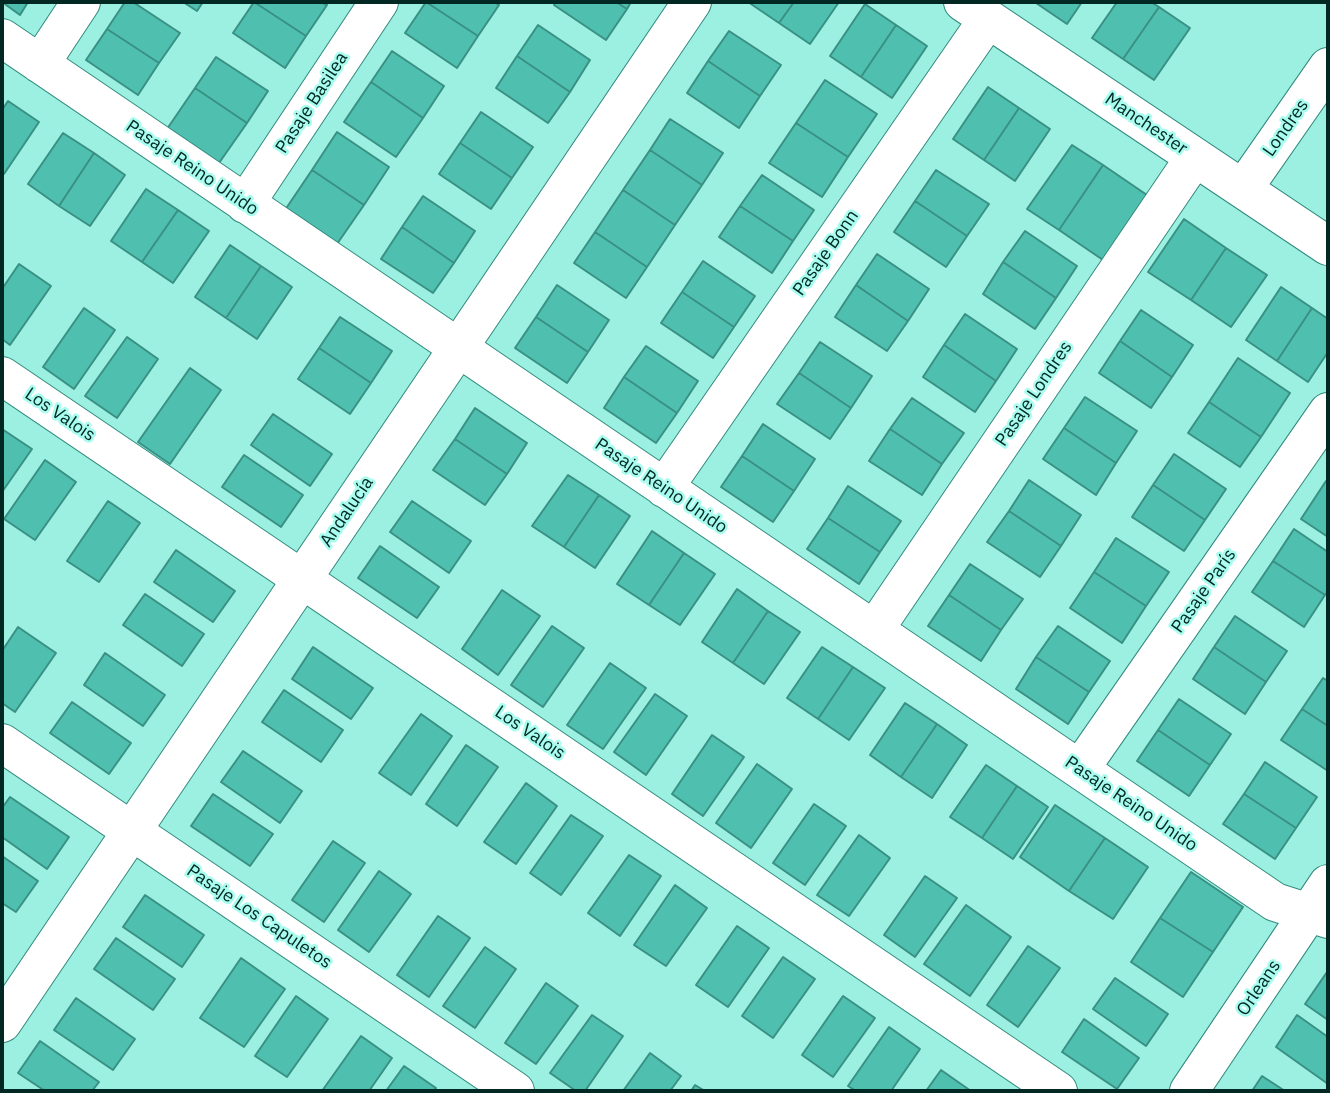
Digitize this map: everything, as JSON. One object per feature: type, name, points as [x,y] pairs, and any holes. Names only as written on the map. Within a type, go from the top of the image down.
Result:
[{"type":"street","points":[[40,64],[81,2]]},
{"type":"street","name":"Pasaje Basilea","points":[[245,204],[379,2]]},
{"type":"street","name":"Andalucía","points":[[2,1023],[692,2]]},
{"type":"street","name":"Manchester","points":[[976,10],[1328,246]]},
{"type":"street","name":"Pasaje Bonn","points":[[664,488],[976,10]]},
{"type":"street","name":"Pasaje Reino Unido","points":[[2,38],[1275,901],[1322,905]]},
{"type":"street","name":"Londres","points":[[1243,189],[1328,67]]},
{"type":"street","name":"Pasaje Londres","points":[[874,630],[1195,157]]},
{"type":"street","name":"Los Valois","points":[[2,376],[1058,1091]]},
{"type":"street","name":"Pasaje París","points":[[1080,769],[1328,412]]},
{"type":"street","name":"Pasaje Los Capuletos","points":[[2,743],[515,1091]]},
{"type":"street","name":"Orleans","points":[[1189,1091],[1322,905]]},
{"type":"building","points":[[2,2],[28,2],[20,15]]},
{"type":"building","points":[[125,2],[133,2],[180,33],[159,63],[107,29]]},
{"type":"building","points":[[183,2],[203,2],[197,11]]},
{"type":"building","points":[[254,2],[321,2],[327,5],[306,36]]},
{"type":"building","points":[[254,2],[306,36],[285,68],[233,33]]},
{"type":"building","points":[[426,2],[478,36],[457,68],[405,33]]},
{"type":"building","points":[[426,2],[494,2],[499,5],[478,36]]},
{"type":"building","points":[[556,2],[616,2],[627,9],[606,40],[554,5]]},
{"type":"building","points":[[616,2],[631,2],[627,9]]},
{"type":"building","points":[[748,2],[794,2],[779,23]]},
{"type":"building","points":[[794,2],[839,2],[810,44],[779,23]]},
{"type":"building","points":[[1037,2],[1082,2],[1067,24]]},
{"type":"building","points":[[1117,2],[1151,2],[1159,7],[1123,59],[1092,38]]},
{"type":"building","points":[[865,4],[896,25],[861,77],[830,56]]},
{"type":"building","points":[[1159,7],[1190,28],[1154,80],[1123,59]]},
{"type":"building","points":[[538,25],[590,60],[570,92],[517,56]]},
{"type":"building","points":[[896,25],[927,46],[892,98],[861,77]]},
{"type":"building","points":[[107,29],[159,63],[138,95],[86,60]]},
{"type":"building","points":[[729,31],[781,65],[760,96],[708,61]]},
{"type":"building","points":[[392,51],[444,86],[423,118],[371,82]]},
{"type":"building","points":[[517,56],[570,92],[548,123],[496,88]]},
{"type":"building","points":[[216,57],[268,91],[247,123],[195,88]]},
{"type":"building","points":[[708,61],[760,96],[739,128],[687,93]]},
{"type":"building","points":[[825,80],[877,114],[848,157],[796,123]]},
{"type":"building","points":[[371,82],[423,118],[396,157],[344,122]]},
{"type":"building","points":[[988,87],[1019,108],[984,160],[953,139]]},
{"type":"building","points":[[195,88],[247,123],[219,163],[167,129]]},
{"type":"building","points":[[8,101],[39,122],[4,174],[2,110]]},
{"type":"building","points":[[1019,108],[1050,129],[1015,181],[984,160]]},
{"type":"building","points":[[481,112],[533,147],[512,178],[460,143]]},
{"type":"building","points":[[670,119],[723,153],[702,185],[650,150]]},
{"type":"building","points":[[796,123],[848,157],[822,197],[769,163]]},
{"type":"building","points":[[337,132],[389,167],[364,205],[312,170]]},
{"type":"building","points":[[63,133],[94,153],[59,206],[28,184]]},
{"type":"building","points":[[460,143],[512,178],[491,209],[439,174]]},
{"type":"building","points":[[1072,145],[1103,165],[1059,230],[1027,209]]},
{"type":"building","points":[[650,150],[702,185],[675,225],[623,190]]},
{"type":"building","points":[[94,153],[125,175],[90,226],[59,206]]},
{"type":"building","points":[[1103,165],[1147,195],[1103,260],[1059,230]]},
{"type":"building","points":[[312,170],[364,205],[337,244],[285,210]]},
{"type":"building","points":[[936,170],[989,204],[967,236],[915,201]]},
{"type":"building","points":[[762,175],[814,210],[793,241],[740,206]]},
{"type":"building","points":[[146,189],[178,210],[142,262],[111,241]]},
{"type":"building","points":[[623,190],[675,225],[647,267],[595,232]]},
{"type":"building","points":[[423,196],[475,231],[454,263],[402,227]]},
{"type":"building","points":[[915,201],[967,236],[946,267],[894,232]]},
{"type":"building","points":[[740,206],[793,241],[772,273],[719,237]]},
{"type":"building","points":[[178,210],[209,231],[173,283],[142,262]]},
{"type":"building","points":[[1184,219],[1226,248],[1191,300],[1148,272]]},
{"type":"building","points":[[402,227],[454,263],[433,293],[381,259]]},
{"type":"building","points":[[1025,231],[1077,266],[1056,298],[1003,262]]},
{"type":"building","points":[[595,232],[647,267],[626,298],[574,263]]},
{"type":"building","points":[[230,245],[261,266],[226,318],[195,297]]},
{"type":"building","points":[[1226,248],[1267,275],[1231,327],[1191,300]]},
{"type":"building","points":[[877,254],[929,289],[908,321],[856,285]]},
{"type":"building","points":[[703,261],[755,296],[734,327],[682,292]]},
{"type":"building","points":[[1003,262],[1056,298],[1035,329],[983,294]]},
{"type":"building","points":[[19,264],[51,286],[10,345],[2,339],[2,289]]},
{"type":"building","points":[[261,266],[292,287],[257,339],[226,318]]},
{"type":"building","points":[[557,285],[609,320],[588,352],[536,317]]},
{"type":"building","points":[[856,285],[908,321],[887,351],[835,317]]},
{"type":"building","points":[[1281,287],[1312,308],[1277,361],[1246,340]]},
{"type":"building","points":[[682,292],[734,327],[713,358],[661,323]]},
{"type":"building","points":[[84,308],[115,330],[74,389],[43,367]]},
{"type":"building","points":[[1312,308],[1328,319],[1328,352],[1308,382],[1277,361]]},
{"type":"building","points":[[1141,310],[1193,345],[1172,377],[1120,341]]},
{"type":"building","points":[[965,314],[1017,349],[996,381],[944,345]]},
{"type":"building","points":[[340,317],[392,351],[371,383],[319,348]]},
{"type":"building","points":[[536,317],[588,352],[567,383],[515,348]]},
{"type":"building","points":[[127,337],[158,359],[117,418],[85,396]]},
{"type":"building","points":[[1120,341],[1172,377],[1151,408],[1099,373]]},
{"type":"building","points":[[820,342],[872,376],[851,408],[799,373]]},
{"type":"building","points":[[944,345],[996,381],[975,412],[923,377]]},
{"type":"building","points":[[646,346],[698,381],[677,413],[624,377]]},
{"type":"building","points":[[319,348],[371,383],[350,414],[298,379]]},
{"type":"building","points":[[1238,358],[1290,393],[1261,437],[1209,402]]},
{"type":"building","points":[[190,368],[221,390],[170,464],[138,442]]},
{"type":"building","points":[[799,373],[851,408],[830,439],[777,404]]},
{"type":"building","points":[[624,377],[677,413],[656,443],[604,408]]},
{"type":"building","points":[[1085,397],[1137,431],[1116,463],[1064,428]]},
{"type":"building","points":[[912,398],[964,433],[942,464],[890,429]]},
{"type":"building","points":[[1209,402],[1261,437],[1240,467],[1188,433]]},
{"type":"building","points":[[475,408],[527,443],[507,474],[455,439]]},
{"type":"building","points":[[273,414],[332,454],[310,486],[251,445]]},
{"type":"building","points":[[763,424],[815,459],[794,491],[742,456]]},
{"type":"building","points":[[1064,428],[1116,463],[1096,495],[1043,459]]},
{"type":"building","points":[[2,429],[32,449],[2,492]]},
{"type":"building","points":[[890,429],[942,464],[922,495],[869,461]]},
{"type":"building","points":[[455,439],[507,474],[485,505],[433,470]]},
{"type":"building","points":[[1174,454],[1226,489],[1205,520],[1153,485]]},
{"type":"building","points":[[244,455],[303,495],[281,527],[222,487]]},
{"type":"building","points":[[742,456],[794,491],[773,522],[721,487]]},
{"type":"building","points":[[45,460],[76,482],[35,540],[4,519]]},
{"type":"building","points":[[568,475],[599,495],[564,547],[532,526]]},
{"type":"building","points":[[1029,480],[1081,515],[1061,546],[1009,511]]},
{"type":"building","points":[[1326,481],[1328,482],[1328,537],[1301,519]]},
{"type":"building","points":[[1153,485],[1205,520],[1184,551],[1132,517]]},
{"type":"building","points":[[848,486],[901,521],[880,552],[828,518]]},
{"type":"building","points":[[599,495],[630,516],[595,568],[564,547]]},
{"type":"building","points":[[108,501],[140,523],[99,582],[67,561]]},
{"type":"building","points":[[412,501],[471,541],[449,573],[390,532]]},
{"type":"building","points":[[1009,511],[1061,546],[1040,577],[987,542]]},
{"type":"building","points":[[828,518],[880,552],[859,584],[807,549]]},
{"type":"building","points":[[1294,529],[1328,552],[1328,591],[1325,595],[1273,561]]},
{"type":"building","points":[[652,531],[684,553],[649,605],[617,584]]},
{"type":"building","points":[[1116,538],[1169,572],[1146,606],[1094,572]]},
{"type":"building","points":[[380,546],[439,587],[417,618],[358,578]]},
{"type":"building","points":[[176,550],[235,591],[213,622],[154,582]]},
{"type":"building","points":[[684,553],[715,574],[680,625],[649,605]]},
{"type":"building","points":[[1273,561],[1325,595],[1304,627],[1252,592]]},
{"type":"building","points":[[970,564],[1023,599],[1001,630],[949,595]]},
{"type":"building","points":[[1094,572],[1146,606],[1122,643],[1070,608]]},
{"type":"building","points":[[737,589],[768,611],[733,663],[702,642]]},
{"type":"building","points":[[502,590],[540,616],[498,675],[462,649]]},
{"type":"building","points":[[145,594],[204,634],[182,666],[123,625]]},
{"type":"building","points":[[949,595],[1001,630],[981,661],[928,626]]},
{"type":"building","points":[[768,611],[800,632],[764,684],[733,663]]},
{"type":"building","points":[[1235,616],[1287,651],[1266,682],[1214,647]]},
{"type":"building","points":[[552,626],[584,648],[543,707],[511,685]]},
{"type":"building","points":[[1058,626],[1110,661],[1089,692],[1036,657]]},
{"type":"building","points":[[18,627],[56,653],[15,712],[2,703],[2,651]]},
{"type":"building","points":[[313,647],[373,688],[351,719],[292,679]]},
{"type":"building","points":[[822,647],[853,667],[818,719],[787,698]]},
{"type":"building","points":[[1214,647],[1266,682],[1245,714],[1193,679]]},
{"type":"building","points":[[105,653],[165,695],[143,726],[84,685]]},
{"type":"building","points":[[1036,657],[1089,692],[1068,724],[1016,689]]},
{"type":"building","points":[[610,663],[646,688],[603,749],[567,725]]},
{"type":"building","points":[[853,667],[885,688],[849,740],[818,719]]},
{"type":"building","points":[[1323,678],[1328,681],[1328,726],[1302,709]]},
{"type":"building","points":[[284,690],[343,730],[321,762],[262,722]]},
{"type":"building","points":[[655,694],[687,716],[646,775],[614,752]]},
{"type":"building","points":[[1179,699],[1231,734],[1210,765],[1158,730]]},
{"type":"building","points":[[72,702],[131,743],[109,774],[50,733]]},
{"type":"building","points":[[905,703],[937,724],[901,777],[870,755]]},
{"type":"building","points":[[1302,709],[1328,726],[1328,771],[1281,740]]},
{"type":"building","points":[[421,714],[452,736],[411,795],[379,773]]},
{"type":"building","points":[[937,724],[967,745],[932,798],[901,777]]},
{"type":"building","points":[[1158,730],[1210,765],[1189,796],[1137,761]]},
{"type":"building","points":[[712,735],[744,757],[703,816],[672,794]]},
{"type":"building","points":[[466,745],[498,767],[457,826],[426,804]]},
{"type":"building","points":[[243,751],[302,791],[280,823],[221,782]]},
{"type":"building","points":[[1265,762],[1317,797],[1296,828],[1244,794]]},
{"type":"building","points":[[757,764],[792,789],[751,848],[716,823]]},
{"type":"building","points":[[986,765],[1017,786],[982,838],[950,817]]},
{"type":"building","points":[[526,783],[557,806],[516,864],[484,842]]},
{"type":"building","points":[[1017,786],[1048,807],[1013,859],[982,838]]},
{"type":"building","points":[[213,794],[273,834],[250,866],[191,826]]},
{"type":"building","points":[[1244,794],[1296,828],[1275,859],[1223,824]]},
{"type":"building","points":[[10,797],[69,837],[47,869],[2,837],[2,808]]},
{"type":"building","points":[[814,804],[846,826],[805,885],[773,863]]},
{"type":"building","points":[[1055,805],[1105,838],[1069,891],[1020,857]]},
{"type":"building","points":[[571,815],[603,836],[561,895],[530,873]]},
{"type":"building","points":[[859,835],[890,858],[849,916],[817,895]]},
{"type":"building","points":[[1105,838],[1148,867],[1113,919],[1069,891]]},
{"type":"building","points":[[333,841],[365,863],[324,922],[292,900]]},
{"type":"building","points":[[629,855],[661,876],[620,936],[588,913]]},
{"type":"building","points":[[2,856],[38,881],[16,912],[2,903]]},
{"type":"building","points":[[379,871],[411,894],[369,952],[338,930]]},
{"type":"building","points":[[1191,872],[1243,907],[1213,952],[1160,918]]},
{"type":"building","points":[[925,876],[957,898],[915,957],[884,935]]},
{"type":"building","points":[[675,885],[707,908],[666,966],[634,945]]},
{"type":"building","points":[[145,895],[204,935],[182,967],[123,927]]},
{"type":"building","points":[[966,905],[1011,937],[970,996],[924,964]]},
{"type":"building","points":[[438,916],[470,938],[429,997],[397,975]]},
{"type":"building","points":[[1160,918],[1213,952],[1183,997],[1131,962]]},
{"type":"building","points":[[737,926],[769,948],[728,1007],[696,985]]},
{"type":"building","points":[[116,938],[175,979],[153,1010],[94,969]]},
{"type":"building","points":[[1028,946],[1060,968],[1018,1027],[987,1005]]},
{"type":"building","points":[[485,947],[516,969],[475,1028],[443,1006]]},
{"type":"building","points":[[783,957],[815,979],[773,1038],[742,1016]]},
{"type":"building","points":[[241,958],[285,989],[244,1047],[200,1018]]},
{"type":"building","points":[[1328,973],[1328,1020],[1305,1004]]},
{"type":"building","points":[[1115,978],[1168,1014],[1146,1046],[1093,1009]]},
{"type":"building","points":[[546,983],[578,1006],[536,1064],[505,1043]]},
{"type":"building","points":[[296,996],[328,1019],[287,1077],[255,1056]]},
{"type":"building","points":[[843,996],[875,1018],[833,1077],[802,1055]]},
{"type":"building","points":[[76,998],[135,1039],[113,1070],[54,1030]]},
{"type":"building","points":[[592,1015],[623,1036],[585,1091],[576,1091],[550,1073]]},
{"type":"building","points":[[1297,1015],[1328,1037],[1328,1084],[1276,1047]]},
{"type":"building","points":[[1084,1019],[1139,1058],[1117,1089],[1062,1052]]},
{"type":"building","points":[[889,1027],[920,1049],[891,1091],[856,1091],[848,1086]]},
{"type":"building","points":[[361,1036],[392,1058],[369,1091],[322,1091]]},
{"type":"building","points":[[40,1041],[99,1082],[92,1091],[45,1091],[18,1073]]},
{"type":"building","points":[[650,1053],[681,1076],[670,1091],[623,1091]]},
{"type":"building","points":[[404,1066],[436,1088],[433,1091],[386,1091]]},
{"type":"building","points":[[941,1070],[971,1091],[926,1091]]},
{"type":"building","points":[[1262,1076],[1285,1091],[1252,1091]]},
{"type":"building","points":[[695,1085],[705,1091],[691,1091]]}]
